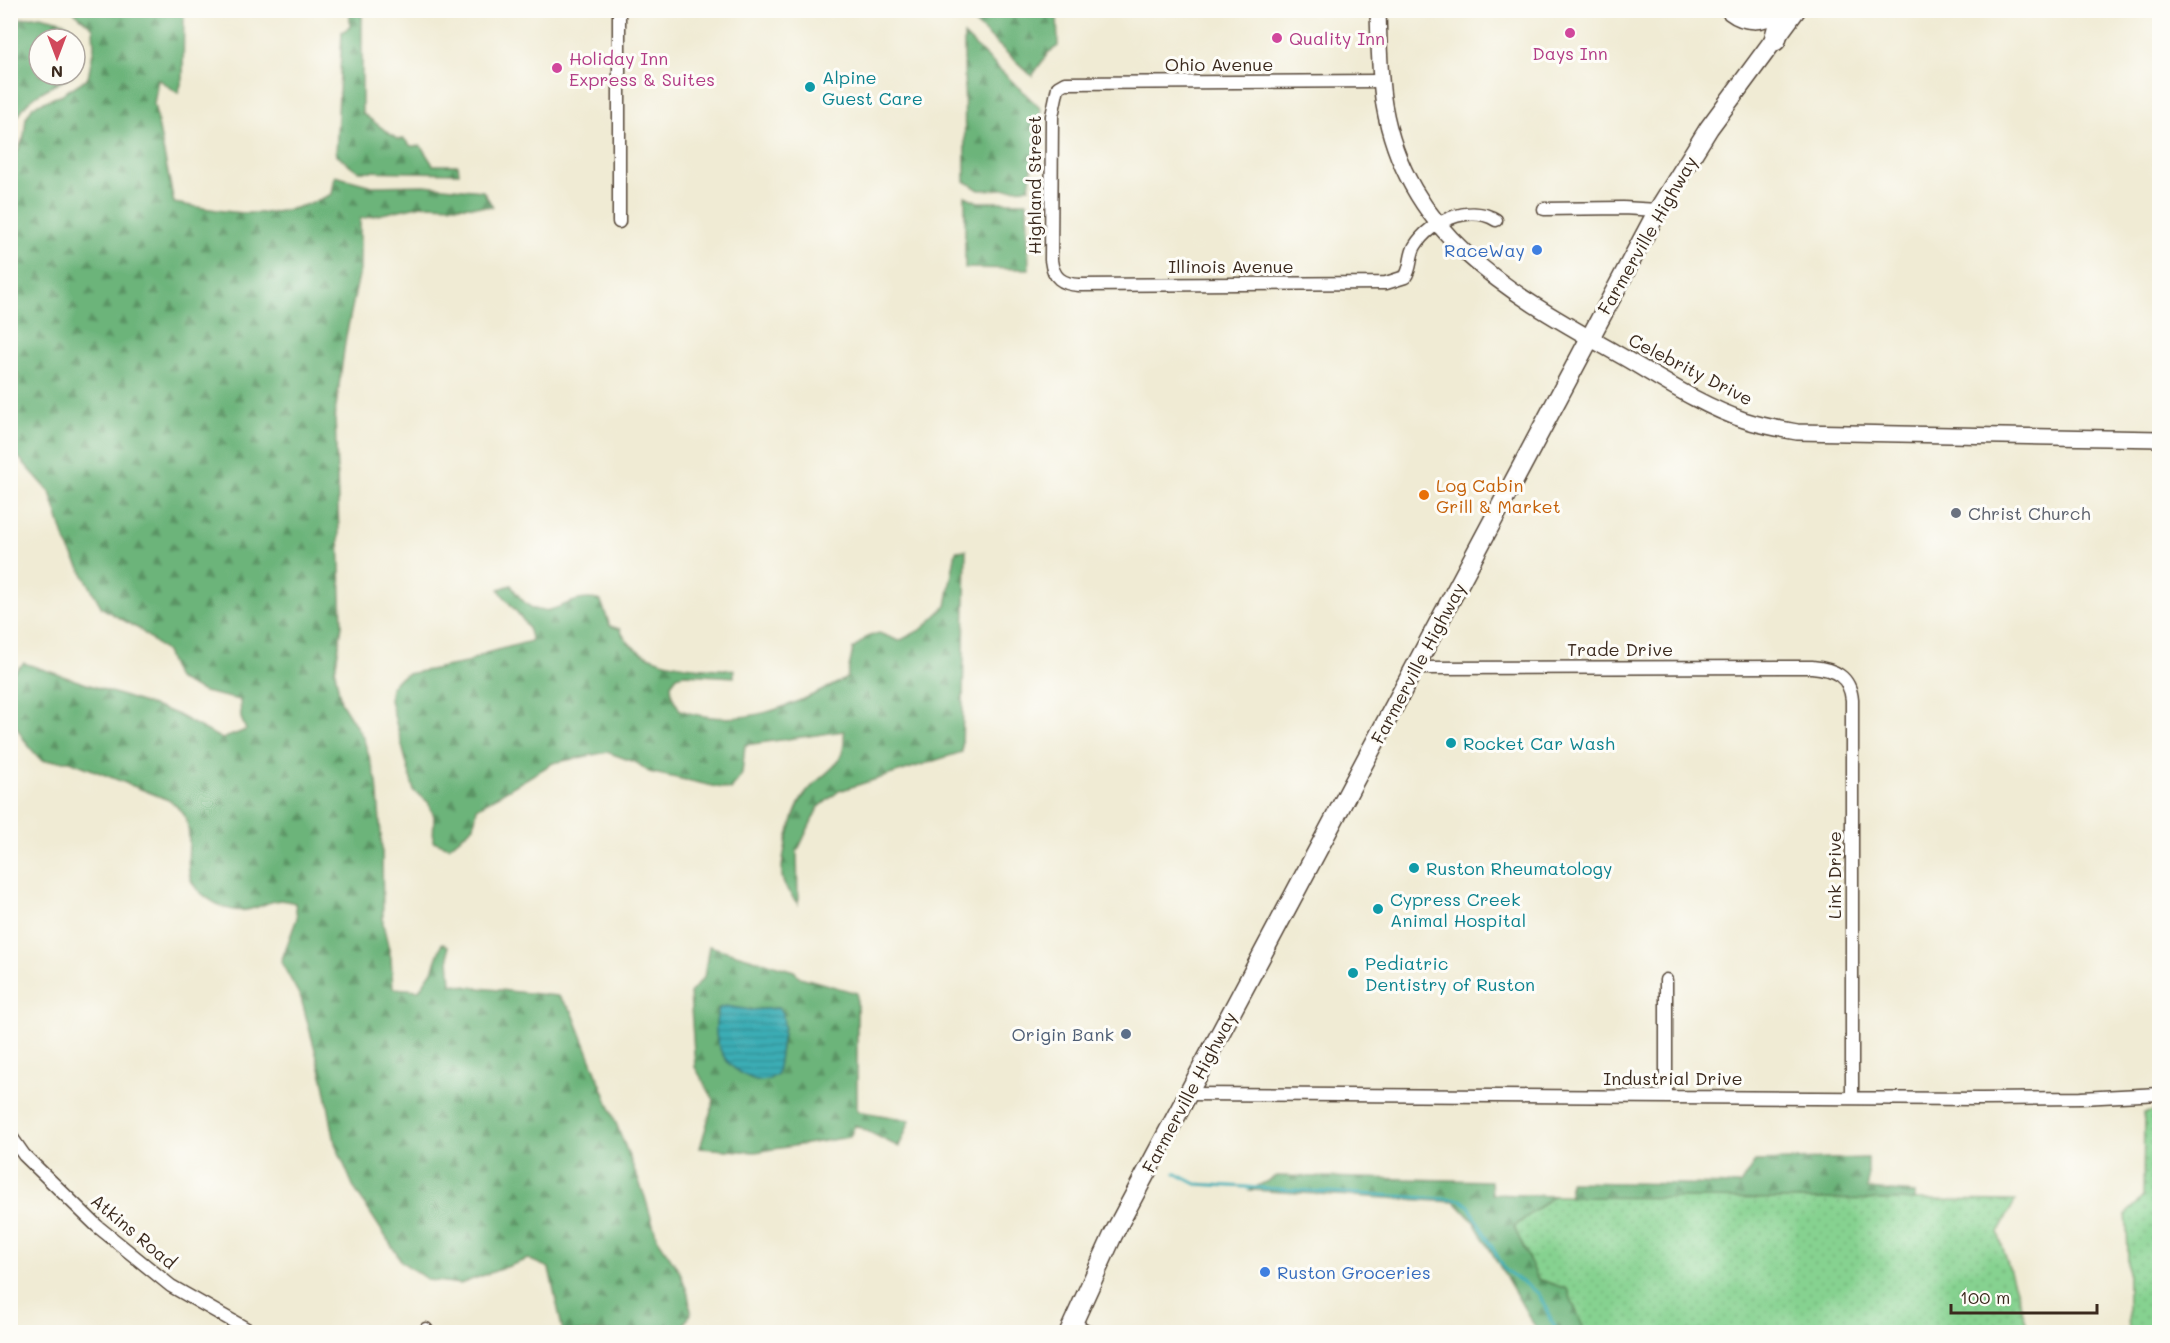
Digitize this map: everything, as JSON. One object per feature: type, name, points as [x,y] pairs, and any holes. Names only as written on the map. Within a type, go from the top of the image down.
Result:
[{"type":"highway","points":[[1732,10],[1741,16],[1755,18],[1776,10]]},
{"type":"highway","points":[[1775,40],[1783,10]]},
{"type":"main road","name":"Farmerville Highway","points":[[1071,1328],[1113,1235],[1187,1094],[1658,210],[1709,128],[1796,10]]},
{"type":"street","points":[[619,10],[620,222]]},
{"type":"street","name":"Celebrity Drive","points":[[1378,10],[1381,81],[1387,120],[1402,165],[1417,195],[1437,225],[1469,259],[1500,284],[1589,338],[1700,400],[1743,420],[1797,432],[2160,439]]},
{"type":"street","name":"Ohio Avenue","points":[[1058,87],[1065,83],[1381,81]]},
{"type":"street","name":"Highland Street","points":[[1058,87],[1052,116],[1051,260],[1054,273],[1061,282]]},
{"type":"street","points":[[1544,209],[1658,210]]},
{"type":"street","points":[[1437,225],[1454,216],[1486,215],[1496,220]]},
{"type":"street","name":"Illinois Avenue","points":[[1061,282],[1079,285],[1370,284],[1401,280],[1407,274],[1413,248],[1437,225]]},
{"type":"street","name":"Trade Drive","points":[[1416,668],[1824,668]]},
{"type":"street","name":"Link Drive","points":[[1824,668],[1837,672],[1846,680],[1852,700],[1852,1097]]},
{"type":"street","points":[[1666,980],[1666,1095]]},
{"type":"street","name":"Industrial Drive","points":[[1187,1094],[2081,1098],[2160,1094]]},
{"type":"street","name":"Atkins Road","points":[[10,1135],[24,1155],[97,1226],[171,1286],[252,1332]]},
{"type":"street","points":[[1071,1328],[1089,1332]]},
{"type":"green space","points":[[73,11],[184,11],[183,79],[178,93],[158,79],[154,104],[174,203],[254,213],[291,209],[332,194],[335,176],[372,186],[424,185],[483,191],[493,207],[422,205],[360,219],[360,270],[346,336],[335,414],[342,625],[335,672],[341,702],[363,737],[377,782],[382,849],[383,924],[391,958],[393,988],[419,990],[432,971],[442,943],[448,946],[451,983],[558,996],[572,1011],[645,1197],[657,1238],[680,1272],[688,1294],[691,1312],[681,1332],[563,1332],[549,1268],[528,1259],[460,1284],[428,1280],[402,1262],[354,1188],[335,1143],[324,1083],[301,998],[281,962],[297,918],[295,903],[282,900],[251,909],[238,910],[212,901],[201,893],[190,877],[187,825],[183,813],[171,801],[70,761],[42,761],[19,731],[12,712],[10,675],[24,663],[174,713],[222,739],[246,730],[241,718],[240,700],[204,692],[177,679],[166,652],[139,629],[102,608],[66,543],[50,492],[11,449],[11,386],[19,378],[10,359],[10,170],[24,136],[26,118],[33,106],[61,95],[74,87],[87,87],[94,47],[93,28]]},
{"type":"green space","points":[[350,11],[362,11],[362,113],[397,139],[404,139],[411,146],[421,146],[433,165],[458,165],[459,173],[358,171],[336,155],[342,32],[350,27]]},
{"type":"green space","points":[[962,11],[1057,11],[1058,46],[1048,53],[1032,76]]},
{"type":"green space","points":[[40,16],[63,22],[71,27],[27,27],[27,87],[50,87],[29,101],[19,115],[11,115],[11,20]]},
{"type":"green space","points":[[964,35],[1041,109],[1029,188],[979,190],[965,181]]},
{"type":"green space","points":[[965,196],[978,202],[1027,202],[1029,269],[965,268]]},
{"type":"green space","points":[[966,550],[962,752],[839,791],[818,808],[797,852],[798,904],[783,881],[787,838],[803,797],[838,762],[844,744],[844,731],[745,745],[742,774],[731,790],[649,772],[637,763],[607,752],[553,763],[477,808],[474,826],[449,847],[433,841],[434,816],[428,802],[414,791],[390,700],[391,687],[407,674],[466,663],[486,653],[531,641],[523,620],[499,589],[511,585],[523,601],[534,609],[544,611],[575,601],[587,599],[601,601],[610,626],[620,629],[628,642],[639,651],[670,663],[734,670],[734,677],[684,674],[677,676],[671,684],[672,696],[680,710],[702,716],[724,718],[766,712],[807,698],[847,678],[853,649],[867,637],[879,633],[899,641],[922,629],[946,606],[956,551]]},
{"type":"green space","points":[[709,946],[794,971],[800,977],[857,993],[857,1111],[910,1120],[899,1147],[855,1125],[850,1137],[755,1152],[700,1148],[714,1100],[695,1067],[690,993],[704,977]],"holes":[[[719,1008],[750,1010],[778,1008],[784,1026],[777,1074],[716,1035]]]},
{"type":"green space","points":[[2159,1111],[2159,1332],[2129,1332],[2126,1214],[2143,1198],[2144,1113]]},
{"type":"green space","points":[[1868,1158],[1868,1189],[1915,1193],[1915,1200],[1570,1197],[1570,1182],[1740,1185],[1755,1161]]},
{"type":"green space","points":[[1277,1176],[1491,1181],[1492,1194],[1553,1196],[1514,1227],[1538,1279],[1567,1289],[1585,1332],[1538,1332],[1474,1222],[1455,1202],[1250,1190]]},
{"type":"green space","points":[[1553,1196],[2015,1201],[1998,1233],[2029,1332],[1585,1332],[1567,1289],[1538,1279],[1514,1227]]},
{"type":"water","points":[[726,1006],[750,1010],[778,1008],[783,1013],[784,1026],[777,1074],[770,1079],[762,1081],[750,1078],[730,1064],[719,1048],[717,1018],[719,1008]]},
{"type":"waterway","points":[[1175,1173],[1196,1184],[1461,1200],[1469,1206],[1505,1270],[1539,1294],[1557,1332]]},
{"type":"place","name":"Days Inn","points":[[1570,33]]},
{"type":"place","name":"Quality Inn","points":[[1277,38]]},
{"type":"place","name":"Holiday Inn Express & Suites","points":[[557,68]]},
{"type":"place","name":"Alpine Guest Care","points":[[810,87]]},
{"type":"place","name":"RaceWay","points":[[1537,250]]},
{"type":"place","name":"Log Cabin Grill & Market","points":[[1424,495]]},
{"type":"place","name":"Christ Church","points":[[1956,513]]},
{"type":"place","name":"Rocket Car Wash","points":[[1451,743]]},
{"type":"place","name":"Ruston Rheumatology","points":[[1414,868]]},
{"type":"place","name":"Cypress Creek Animal Hospital","points":[[1378,909]]},
{"type":"place","name":"Pediatric Dentistry of Ruston","points":[[1353,973]]},
{"type":"place","name":"Origin Bank","points":[[1126,1034]]},
{"type":"place","name":"Ruston Groceries","points":[[1265,1272]]}]
